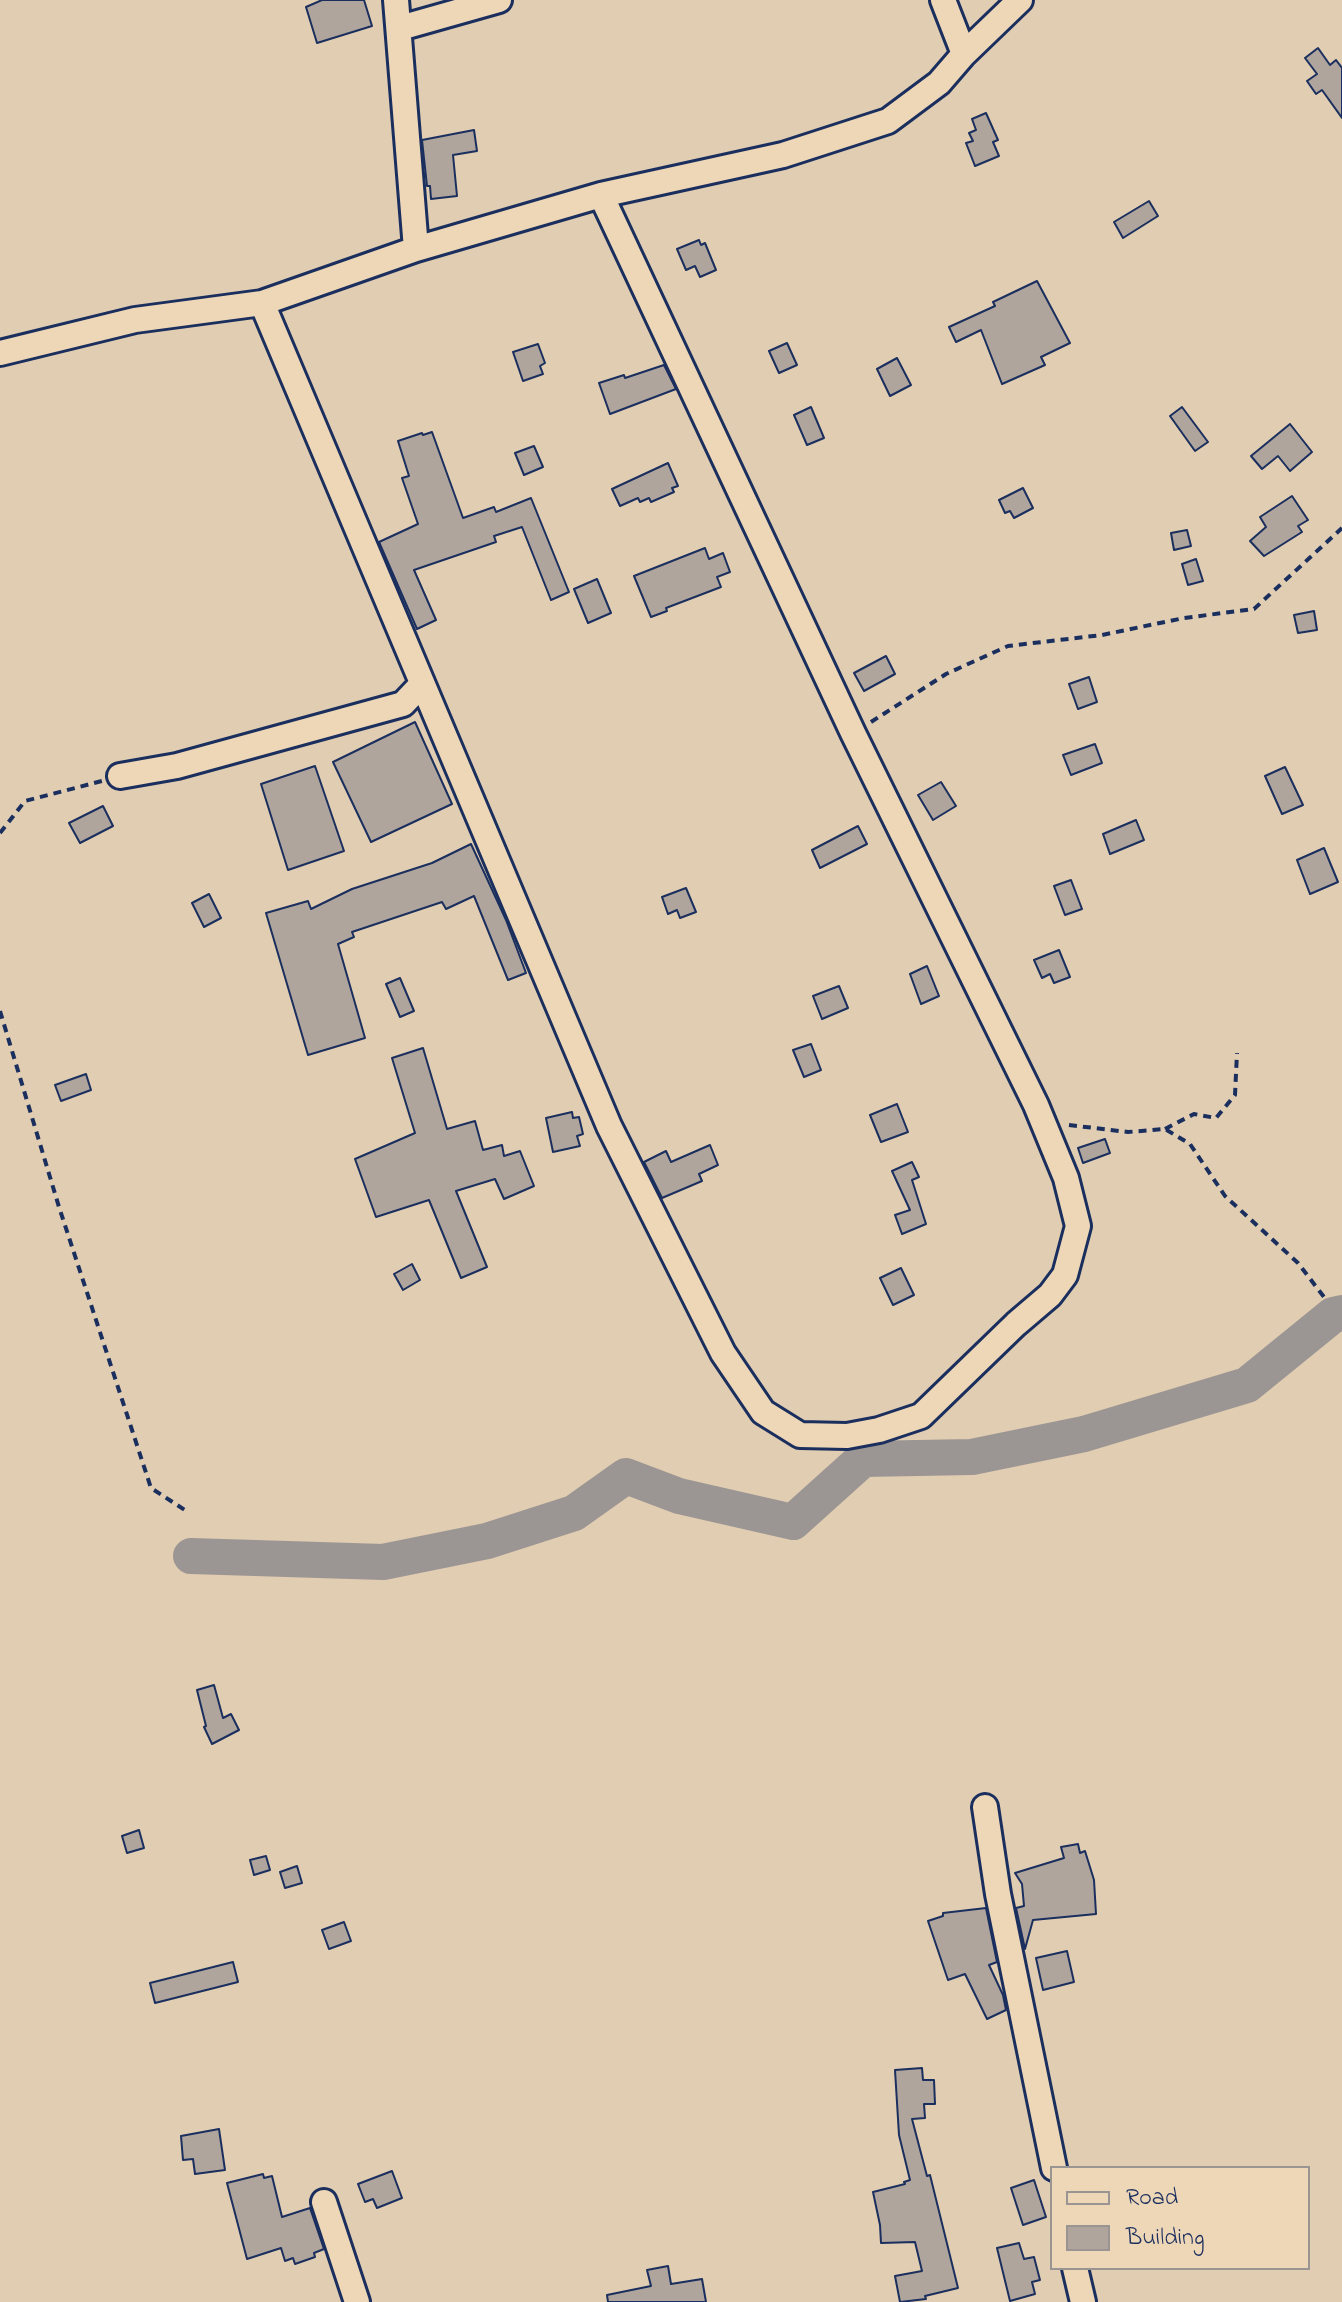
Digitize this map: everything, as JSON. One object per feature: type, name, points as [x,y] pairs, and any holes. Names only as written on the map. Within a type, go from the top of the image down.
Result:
[{"type":"street","points":[[396,0],[416,249]]},
{"type":"street","points":[[400,28],[499,0]]},
{"type":"street","points":[[943,0],[964,54]]},
{"type":"street","points":[[0,353],[135,320],[262,303],[416,249],[601,195],[783,155],[888,121],[939,83],[1020,0]]},
{"type":"street","points":[[262,303],[609,1126],[723,1353],[763,1412],[800,1435],[847,1436],[879,1430],[921,1416],[1050,1295],[1065,1275],[1078,1226],[1066,1178],[1036,1105],[853,733],[601,195]]},
{"type":"street","points":[[120,776],[177,766],[403,704],[421,685]]},
{"type":"street","points":[[985,1807],[1001,1909],[1054,2166]]},
{"type":"street","points":[[324,2202],[357,2302]]},
{"type":"street","points":[[1075,2270],[1083,2302]]},
{"type":"path","points":[[853,733],[946,674],[1008,646],[1102,635],[1184,618],[1254,609],[1342,528]]},
{"type":"path","points":[[0,833],[25,801],[120,776]]},
{"type":"path","points":[[0,1011],[59,1207],[151,1488],[188,1512]]},
{"type":"path","points":[[1036,1105],[1070,1125],[1128,1132],[1165,1129],[1194,1114],[1216,1118],[1235,1095],[1237,1053]]},
{"type":"path","points":[[1165,1129],[1190,1144],[1225,1196],[1298,1263],[1324,1297]]},
{"type":"building","points":[[322,0],[364,0],[372,26],[317,43],[306,7]]},
{"type":"building","points":[[1318,48],[1330,65],[1336,60],[1342,68],[1342,118],[1322,90],[1316,94],[1307,81],[1317,74],[1305,58]]},
{"type":"building","points":[[986,113],[998,140],[993,142],[999,156],[975,166],[966,143],[973,141],[969,133],[976,130],[972,119]]},
{"type":"building","points":[[474,130],[477,151],[453,155],[457,196],[431,199],[422,140]]},
{"type":"building","points":[[1149,201],[1158,216],[1123,238],[1114,222]]},
{"type":"building","points":[[699,240],[701,245],[705,243],[716,270],[700,277],[695,266],[686,270],[677,249]]},
{"type":"building","points":[[1037,281],[1070,343],[1041,357],[1045,365],[1002,384],[981,330],[956,342],[949,327],[995,306],[993,302]]},
{"type":"building","points":[[787,343],[797,365],[779,373],[769,351]]},
{"type":"building","points":[[538,344],[545,363],[540,366],[543,374],[523,381],[513,352]]},
{"type":"building","points":[[897,358],[911,385],[890,396],[877,369]]},
{"type":"building","points":[[664,365],[676,389],[610,414],[599,383]]},
{"type":"building","points":[[811,407],[824,438],[807,445],[794,415]]},
{"type":"building","points":[[1182,407],[1208,442],[1195,451],[1170,416]]},
{"type":"building","points":[[1290,424],[1312,452],[1290,471],[1278,456],[1262,469],[1251,456]]},
{"type":"building","points":[[432,432],[463,518],[494,507],[496,512],[531,498],[569,592],[551,600],[522,527],[494,536],[496,542],[414,570],[436,620],[417,629],[379,542],[418,524],[402,478],[409,476],[398,441]]},
{"type":"building","points":[[534,446],[543,467],[524,475],[515,453]]},
{"type":"building","points":[[668,463],[678,486],[672,488],[674,492],[651,502],[649,498],[640,502],[638,498],[620,506],[612,489]]},
{"type":"building","points":[[1023,488],[1033,508],[1014,518],[1010,511],[1005,513],[999,500]]},
{"type":"building","points":[[1292,496],[1308,520],[1298,526],[1302,532],[1264,556],[1250,541],[1266,527],[1260,517]]},
{"type":"building","points":[[1187,530],[1191,546],[1174,550],[1171,533]]},
{"type":"building","points":[[705,548],[709,559],[723,553],[730,572],[717,577],[721,587],[651,617],[634,576]]},
{"type":"building","points":[[1196,559],[1203,581],[1188,585],[1182,564]]},
{"type":"building","points":[[597,579],[611,613],[588,623],[574,589]]},
{"type":"building","points":[[1314,611],[1317,630],[1298,633],[1294,615]]},
{"type":"building","points":[[886,656],[895,674],[864,691],[854,673]]},
{"type":"building","points":[[1089,677],[1097,702],[1078,709],[1069,684]]},
{"type":"building","points":[[415,722],[452,804],[371,842],[333,762]]},
{"type":"building","points":[[1095,744],[1102,763],[1071,775],[1063,755]]},
{"type":"building","points":[[315,766],[344,851],[288,870],[261,784]]},
{"type":"building","points":[[1285,767],[1303,805],[1282,814],[1265,776]]},
{"type":"building","points":[[941,782],[956,806],[933,820],[918,795]]},
{"type":"building","points":[[103,806],[113,826],[80,843],[69,823]]},
{"type":"building","points":[[1136,820],[1144,840],[1110,854],[1103,834]]},
{"type":"building","points":[[858,826],[867,844],[820,868],[812,850]]},
{"type":"building","points":[[471,844],[526,973],[508,980],[474,896],[446,909],[442,902],[352,932],[354,937],[338,944],[365,1038],[308,1055],[266,913],[308,901],[311,909],[352,889],[432,863]]},
{"type":"building","points":[[1324,848],[1338,882],[1310,894],[1297,860]]},
{"type":"building","points":[[1071,880],[1082,909],[1065,915],[1054,886]]},
{"type":"building","points":[[686,888],[696,912],[680,918],[677,910],[668,914],[662,897]]},
{"type":"building","points":[[209,894],[221,918],[204,927],[192,903]]},
{"type":"building","points":[[1059,950],[1070,977],[1054,983],[1050,974],[1042,978],[1034,960]]},
{"type":"building","points":[[927,966],[939,996],[921,1004],[910,974]]},
{"type":"building","points":[[400,978],[414,1011],[400,1017],[386,984]]},
{"type":"building","points":[[839,986],[848,1008],[822,1019],[813,996]]},
{"type":"building","points":[[811,1044],[821,1070],[804,1077],[793,1050]]},
{"type":"building","points":[[423,1048],[447,1129],[475,1121],[483,1150],[502,1145],[504,1156],[520,1151],[534,1186],[504,1199],[495,1179],[456,1191],[487,1267],[461,1278],[429,1200],[376,1217],[355,1159],[415,1133],[392,1058]]},
{"type":"building","points":[[86,1074],[91,1090],[61,1101],[55,1085]]},
{"type":"building","points":[[897,1104],[908,1132],[881,1142],[870,1115]]},
{"type":"building","points":[[572,1112],[573,1118],[579,1117],[583,1134],[577,1136],[580,1146],[553,1152],[546,1118]]},
{"type":"building","points":[[1105,1139],[1110,1153],[1083,1163],[1078,1148]]},
{"type":"building","points":[[710,1145],[718,1165],[699,1174],[702,1181],[662,1198],[644,1162],[666,1151],[671,1162]]},
{"type":"building","points":[[912,1162],[919,1177],[912,1180],[926,1224],[902,1234],[895,1215],[910,1210],[892,1171]]},
{"type":"building","points":[[412,1264],[420,1280],[403,1290],[394,1274]]},
{"type":"building","points":[[901,1268],[914,1295],[893,1305],[880,1278]]},
{"type":"building","points":[[214,1685],[223,1718],[231,1714],[239,1730],[212,1744],[204,1727],[197,1690]]},
{"type":"building","points":[[139,1830],[144,1848],[127,1853],[122,1836]]},
{"type":"building","points":[[1078,1844],[1080,1853],[1085,1851],[1094,1880],[1096,1914],[1033,1920],[1025,1949],[1016,1908],[1024,1906],[1022,1884],[1015,1873],[1064,1858],[1061,1847]]},
{"type":"building","points":[[266,1856],[270,1870],[254,1875],[250,1860]]},
{"type":"building","points":[[297,1866],[302,1883],[285,1888],[280,1872]]},
{"type":"building","points":[[986,1908],[997,1962],[989,1965],[1003,1995],[1006,2010],[987,2019],[965,1974],[948,1980],[928,1921],[943,1916],[943,1913]]},
{"type":"building","points":[[344,1922],[351,1941],[329,1949],[322,1930]]},
{"type":"building","points":[[1067,1951],[1074,1982],[1043,1990],[1036,1958]]},
{"type":"building","points":[[233,1962],[238,1982],[155,2003],[150,1983]]},
{"type":"building","points":[[922,2068],[923,2080],[934,2080],[935,2104],[924,2104],[925,2118],[912,2119],[927,2176],[930,2175],[958,2288],[925,2296],[926,2299],[900,2302],[895,2276],[922,2271],[915,2242],[881,2243],[873,2192],[910,2180],[899,2135],[895,2070]]},
{"type":"building","points":[[219,2129],[225,2170],[195,2174],[193,2159],[183,2160],[181,2136]]},
{"type":"building","points":[[392,2171],[402,2198],[377,2208],[373,2199],[365,2202],[358,2184]]},
{"type":"building","points":[[263,2174],[264,2178],[272,2176],[282,2217],[310,2208],[324,2249],[314,2253],[315,2257],[295,2264],[293,2258],[285,2261],[281,2248],[247,2259],[227,2183]]},
{"type":"building","points":[[1034,2180],[1046,2217],[1023,2225],[1011,2188]]},
{"type":"building","points":[[1019,2243],[1024,2259],[1034,2257],[1040,2280],[1032,2282],[1035,2294],[1010,2301],[997,2248]]},
{"type":"building","points":[[668,2266],[671,2284],[702,2279],[706,2302],[608,2302],[607,2295],[651,2286],[647,2270]]},
{"type":"waterway","points":[[191,1556],[383,1562],[487,1541],[574,1513],[626,1476],[679,1496],[793,1522],[863,1459],[972,1457],[1084,1434],[1247,1385],[1333,1315],[1342,1313]]}]
